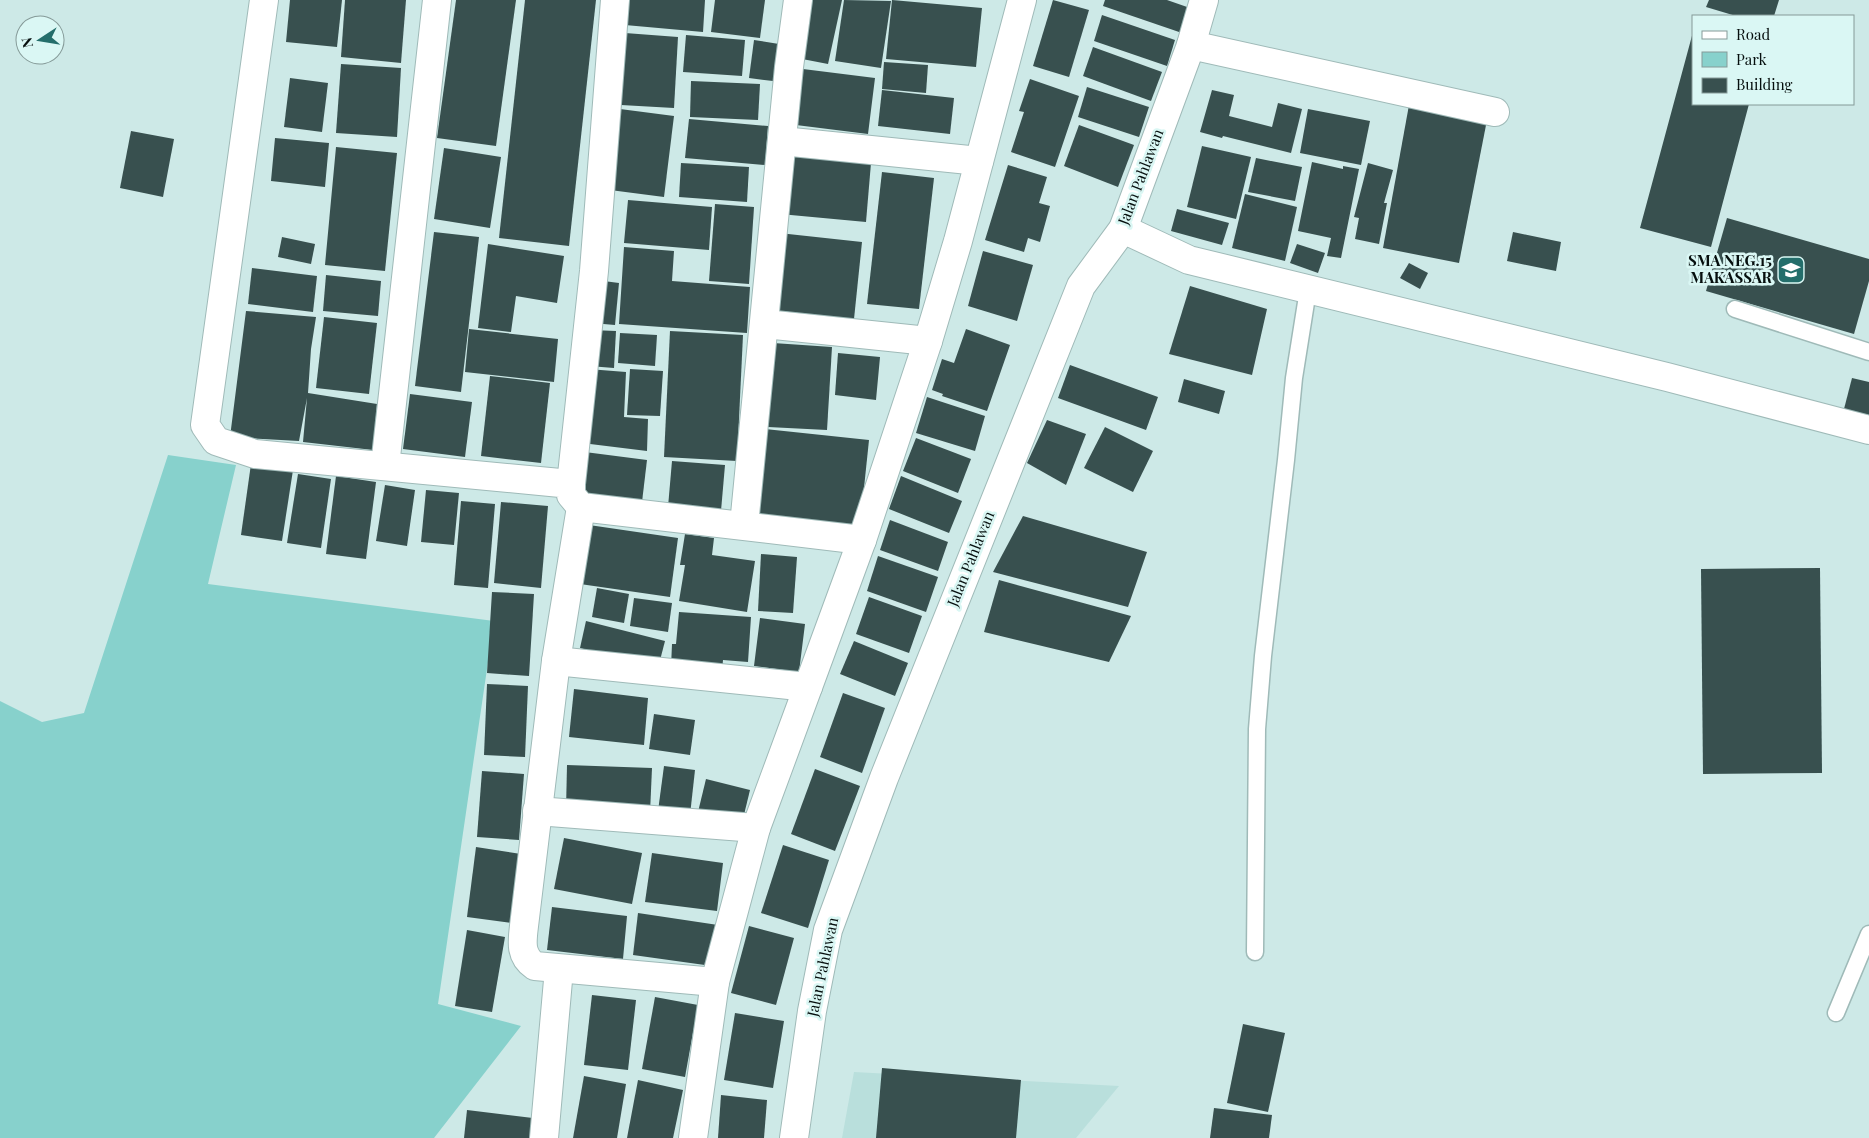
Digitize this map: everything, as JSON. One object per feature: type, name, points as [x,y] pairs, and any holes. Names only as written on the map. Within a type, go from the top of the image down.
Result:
[{"type":"street","points":[[264,0],[205,425],[216,442],[255,454],[385,466],[744,525],[862,540]]},
{"type":"street","points":[[385,466],[437,0]]},
{"type":"street","points":[[615,0],[576,496],[522,944],[526,958],[535,966],[715,982]]},
{"type":"street","points":[[744,525],[789,66],[798,0]]},
{"type":"street","points":[[693,1138],[715,982],[756,828],[862,540],[928,341],[958,241],[1022,0]]},
{"type":"street","name":"Jalan Pahlawan","points":[[794,1138],[812,1012],[828,930],[888,769],[1080,286],[1123,229],[1191,45],[1204,0]]},
{"type":"street","points":[[1191,45],[1494,112]]},
{"type":"street","points":[[782,141],[979,161]]},
{"type":"street","points":[[1123,229],[1189,260],[1869,430]]},
{"type":"street","points":[[765,324],[928,341]]},
{"type":"street","points":[[556,661],[808,687]]},
{"type":"street","points":[[537,811],[756,828]]},
{"type":"street","points":[[544,1138],[559,969]]},
{"type":"lane","points":[[1255,952],[1257,728],[1263,656],[1294,378],[1308,290]]},
{"type":"lane","points":[[1735,309],[1869,352]]},
{"type":"lane","points":[[1836,1013],[1869,934]]},
{"type":"shaded area","points":[[854,1072],[1119,1086],[1076,1138],[842,1138]]},
{"type":"green space","points":[[168,455],[236,465],[208,584],[494,621],[438,1004],[521,1026],[434,1138],[0,1138],[0,701],[42,722],[84,713]]},
{"type":"building","points":[[290,0],[342,0],[337,47],[286,42]]},
{"type":"building","points":[[345,0],[406,0],[401,63],[341,57]]},
{"type":"building","points":[[456,0],[516,0],[496,146],[437,138]]},
{"type":"building","points":[[525,0],[596,0],[569,246],[499,238]]},
{"type":"building","points":[[627,0],[705,0],[703,32],[625,25]]},
{"type":"building","points":[[715,0],[765,0],[760,38],[711,32]]},
{"type":"building","points":[[809,0],[842,0],[828,64],[797,58]]},
{"type":"building","points":[[844,0],[891,1],[881,68],[835,61]]},
{"type":"building","points":[[892,0],[982,8],[976,67],[886,59]]},
{"type":"building","points":[[1053,0],[1089,10],[1069,77],[1033,66]]},
{"type":"building","points":[[1105,0],[1167,0],[1190,8],[1182,33],[1103,6]]},
{"type":"building","points":[[1709,0],[1779,0],[1774,15],[1733,15],[1706,7]]},
{"type":"building","points":[[1102,15],[1175,40],[1167,66],[1094,41]]},
{"type":"building","points":[[625,33],[678,37],[674,108],[621,105]]},
{"type":"building","points":[[686,35],[745,40],[742,76],[683,72]]},
{"type":"building","name":"SMA NEG.15 MAKASSAR","points":[[1692,36],[1692,105],[1749,105],[1711,247],[1640,228]]},
{"type":"building","points":[[754,40],[779,44],[773,81],[749,78]]},
{"type":"building","points":[[1093,47],[1162,72],[1151,101],[1083,76]]},
{"type":"building","points":[[884,62],[928,65],[926,93],[882,89]]},
{"type":"building","points":[[341,64],[401,68],[397,137],[336,133]]},
{"type":"building","points":[[803,69],[875,78],[868,134],[796,125]]},
{"type":"building","points":[[290,78],[328,83],[322,132],[284,127]]},
{"type":"building","points":[[1030,79],[1079,96],[1055,167],[1011,152],[1024,112],[1019,111]]},
{"type":"building","points":[[691,81],[760,84],[758,120],[690,117]]},
{"type":"building","points":[[1087,87],[1149,107],[1139,137],[1078,117]]},
{"type":"building","points":[[882,90],[954,98],[950,134],[878,126]]},
{"type":"building","points":[[1212,90],[1234,95],[1229,116],[1272,127],[1278,103],[1302,109],[1291,153],[1200,132]]},
{"type":"building","points":[[1409,105],[1487,120],[1459,263],[1383,248]]},
{"type":"building","points":[[620,109],[674,116],[664,197],[610,190]]},
{"type":"building","points":[[1308,109],[1370,121],[1361,165],[1300,153]]},
{"type":"building","points":[[689,119],[768,126],[765,165],[685,158]]},
{"type":"building","points":[[1079,125],[1134,145],[1118,187],[1064,166]]},
{"type":"building","points":[[131,131],[174,139],[163,197],[120,188]]},
{"type":"building","points":[[275,138],[329,143],[325,187],[271,181]]},
{"type":"building","points":[[1202,146],[1251,157],[1236,219],[1187,207]]},
{"type":"building","points":[[336,147],[397,153],[385,271],[325,265]]},
{"type":"building","points":[[444,148],[501,157],[490,228],[434,219]]},
{"type":"building","points":[[786,154],[871,163],[866,222],[780,214]]},
{"type":"building","points":[[1256,158],[1302,167],[1295,201],[1248,192]]},
{"type":"building","points":[[1312,162],[1343,169],[1343,166],[1359,169],[1341,258],[1327,256],[1331,238],[1298,231]]},
{"type":"building","points":[[681,163],[749,167],[747,202],[679,197]]},
{"type":"building","points":[[1368,163],[1393,170],[1384,203],[1387,203],[1379,244],[1355,239],[1359,218],[1354,217]]},
{"type":"building","points":[[1008,165],[1047,177],[1039,203],[1050,206],[1040,242],[1028,238],[1024,252],[985,240]]},
{"type":"building","points":[[882,172],[934,178],[919,309],[867,304]]},
{"type":"building","points":[[1245,194],[1297,207],[1285,261],[1232,248]]},
{"type":"building","points":[[628,200],[712,207],[709,250],[624,243]]},
{"type":"building","points":[[715,204],[754,207],[749,284],[709,281]]},
{"type":"building","points":[[1177,209],[1229,223],[1222,245],[1171,231]]},
{"type":"building","name":"SMA NEG.15 MAKASSAR","points":[[1727,218],[1869,259],[1869,281],[1854,334],[1706,291]]},
{"type":"building","points":[[434,232],[479,237],[461,392],[415,386]]},
{"type":"building","points":[[1513,232],[1561,242],[1556,271],[1507,261]]},
{"type":"building","points":[[779,233],[862,242],[854,319],[771,310]]},
{"type":"building","points":[[282,237],[315,244],[311,264],[278,257]]},
{"type":"building","points":[[488,244],[564,256],[557,303],[516,296],[511,332],[478,328]]},
{"type":"building","points":[[1297,244],[1325,253],[1318,273],[1290,263]]},
{"type":"building","points":[[624,247],[674,251],[672,281],[750,287],[747,333],[619,324]]},
{"type":"building","points":[[983,251],[1033,265],[1017,321],[968,306]]},
{"type":"building","points":[[1409,263],[1428,273],[1420,289],[1400,278]]},
{"type":"building","points":[[252,268],[317,276],[313,312],[248,304]]},
{"type":"building","points":[[326,275],[381,281],[378,316],[323,311]]},
{"type":"building","points":[[596,280],[619,283],[615,325],[592,323]]},
{"type":"building","points":[[1190,286],[1267,309],[1252,375],[1169,354]]},
{"type":"building","points":[[246,311],[316,317],[311,349],[308,393],[377,404],[373,450],[303,442],[307,398],[299,441],[230,437]]},
{"type":"building","points":[[324,317],[377,323],[369,394],[316,388]]},
{"type":"building","points":[[469,329],[558,339],[554,382],[465,372]]},
{"type":"building","points":[[966,329],[1010,345],[987,411],[942,396],[943,394],[932,390],[942,359],[954,363]]},
{"type":"building","points":[[591,330],[616,331],[614,368],[589,366]]},
{"type":"building","points":[[670,331],[743,335],[737,461],[664,457]]},
{"type":"building","points":[[620,333],[657,335],[655,366],[618,363]]},
{"type":"building","points":[[773,343],[832,347],[827,430],[768,427]]},
{"type":"building","points":[[838,353],[880,357],[876,400],[835,395]]},
{"type":"building","points":[[1070,365],[1158,397],[1146,430],[1058,398]]},
{"type":"building","points":[[588,369],[626,372],[624,417],[648,419],[647,451],[582,443]]},
{"type":"building","points":[[630,369],[663,371],[660,416],[627,415]]},
{"type":"building","points":[[490,376],[550,383],[541,463],[481,456]]},
{"type":"building","points":[[1852,378],[1869,382],[1869,415],[1844,409]]},
{"type":"building","points":[[1184,379],[1225,391],[1219,414],[1178,402]]},
{"type":"building","points":[[410,394],[472,402],[465,457],[403,449]]},
{"type":"building","points":[[927,397],[985,416],[975,451],[916,433]]},
{"type":"building","points":[[1047,420],[1086,434],[1066,485],[1027,463]]},
{"type":"building","points":[[1105,427],[1153,451],[1133,492],[1084,468]]},
{"type":"building","points":[[765,429],[869,440],[860,526],[756,514]]},
{"type":"building","points":[[916,438],[971,459],[958,493],[903,471]]},
{"type":"building","points":[[577,451],[647,460],[642,502],[573,494]]},
{"type":"building","points":[[672,461],[725,465],[721,511],[668,507]]},
{"type":"building","points":[[251,464],[293,470],[282,541],[241,535]]},
{"type":"building","points":[[298,474],[331,479],[321,548],[287,543]]},
{"type":"building","points":[[336,476],[376,482],[366,559],[326,554]]},
{"type":"building","points":[[901,476],[962,501],[949,533],[889,509]]},
{"type":"building","points":[[385,485],[415,490],[407,546],[376,541]]},
{"type":"building","points":[[426,490],[459,493],[454,545],[421,542]]},
{"type":"building","points":[[461,501],[495,504],[488,588],[454,585]]},
{"type":"building","points":[[501,502],[548,506],[541,588],[494,583]]},
{"type":"building","points":[[1023,516],[1147,552],[1128,607],[993,572]]},
{"type":"building","points":[[890,520],[948,542],[938,571],[880,550]]},
{"type":"building","points":[[589,525],[678,538],[670,597],[580,584]]},
{"type":"building","points":[[685,534],[714,538],[712,555],[755,561],[747,612],[679,601],[685,565],[680,565]]},
{"type":"building","points":[[761,554],[797,557],[793,613],[758,611]]},
{"type":"building","points":[[878,556],[938,577],[926,612],[867,591]]},
{"type":"building","points":[[1820,568],[1822,773],[1703,774],[1701,569]]},
{"type":"building","points":[[999,580],[1131,616],[1109,662],[984,632]]},
{"type":"building","points":[[597,588],[629,594],[624,623],[592,617]]},
{"type":"building","points":[[492,592],[534,594],[529,676],[487,673]]},
{"type":"building","points":[[869,597],[922,616],[909,653],[856,634]]},
{"type":"building","points":[[634,598],[672,603],[668,632],[630,626]]},
{"type":"building","points":[[679,612],[751,617],[748,662],[723,660],[722,671],[671,667],[672,644],[676,644]]},
{"type":"building","points":[[760,618],[805,624],[799,672],[754,666]]},
{"type":"building","points":[[586,621],[665,641],[658,668],[580,648]]},
{"type":"building","points":[[854,641],[908,663],[895,696],[840,674]]},
{"type":"building","points":[[487,684],[528,686],[525,757],[484,755]]},
{"type":"building","points":[[574,689],[648,698],[644,745],[569,737]]},
{"type":"building","points":[[843,693],[885,708],[862,773],[820,757]]},
{"type":"building","points":[[654,714],[695,720],[690,755],[649,749]]},
{"type":"building","points":[[567,765],[652,768],[650,813],[566,810]]},
{"type":"building","points":[[664,766],[695,770],[690,815],[658,811]]},
{"type":"building","points":[[815,769],[860,786],[835,851],[791,834]]},
{"type":"building","points":[[482,771],[524,774],[519,840],[477,837]]},
{"type":"building","points":[[706,779],[750,790],[742,823],[698,812]]},
{"type":"building","points":[[564,838],[642,853],[632,904],[554,889]]},
{"type":"building","points":[[783,845],[829,860],[808,928],[761,913]]},
{"type":"building","points":[[476,847],[521,854],[512,923],[467,917]]},
{"type":"building","points":[[652,853],[723,863],[717,911],[645,902]]},
{"type":"building","points":[[552,907],[627,916],[623,959],[547,950]]},
{"type":"building","points":[[638,913],[718,925],[712,966],[633,955]]},
{"type":"building","points":[[749,926],[794,938],[776,1005],[731,993]]},
{"type":"building","points":[[467,930],[505,937],[492,1012],[455,1006]]},
{"type":"building","points":[[592,995],[636,1000],[628,1070],[584,1065]]},
{"type":"building","points":[[655,997],[698,1005],[685,1077],[642,1069]]},
{"type":"building","points":[[735,1013],[784,1021],[773,1088],[724,1080]]},
{"type":"building","points":[[1243,1024],[1285,1033],[1268,1112],[1227,1103]]},
{"type":"building","points":[[882,1068],[1021,1080],[1016,1138],[876,1138]]},
{"type":"building","points":[[584,1076],[626,1084],[617,1138],[573,1138]]},
{"type":"building","points":[[638,1080],[683,1090],[673,1138],[627,1138]]},
{"type":"building","points":[[721,1095],[767,1100],[764,1138],[718,1138]]},
{"type":"building","points":[[1214,1108],[1272,1115],[1269,1138],[1210,1138]]},
{"type":"building","points":[[467,1110],[541,1119],[539,1138],[464,1138]]},
{"type":"place","name":"SMA NEG.15 MAKASSAR","points":[[1791,270]]}]
